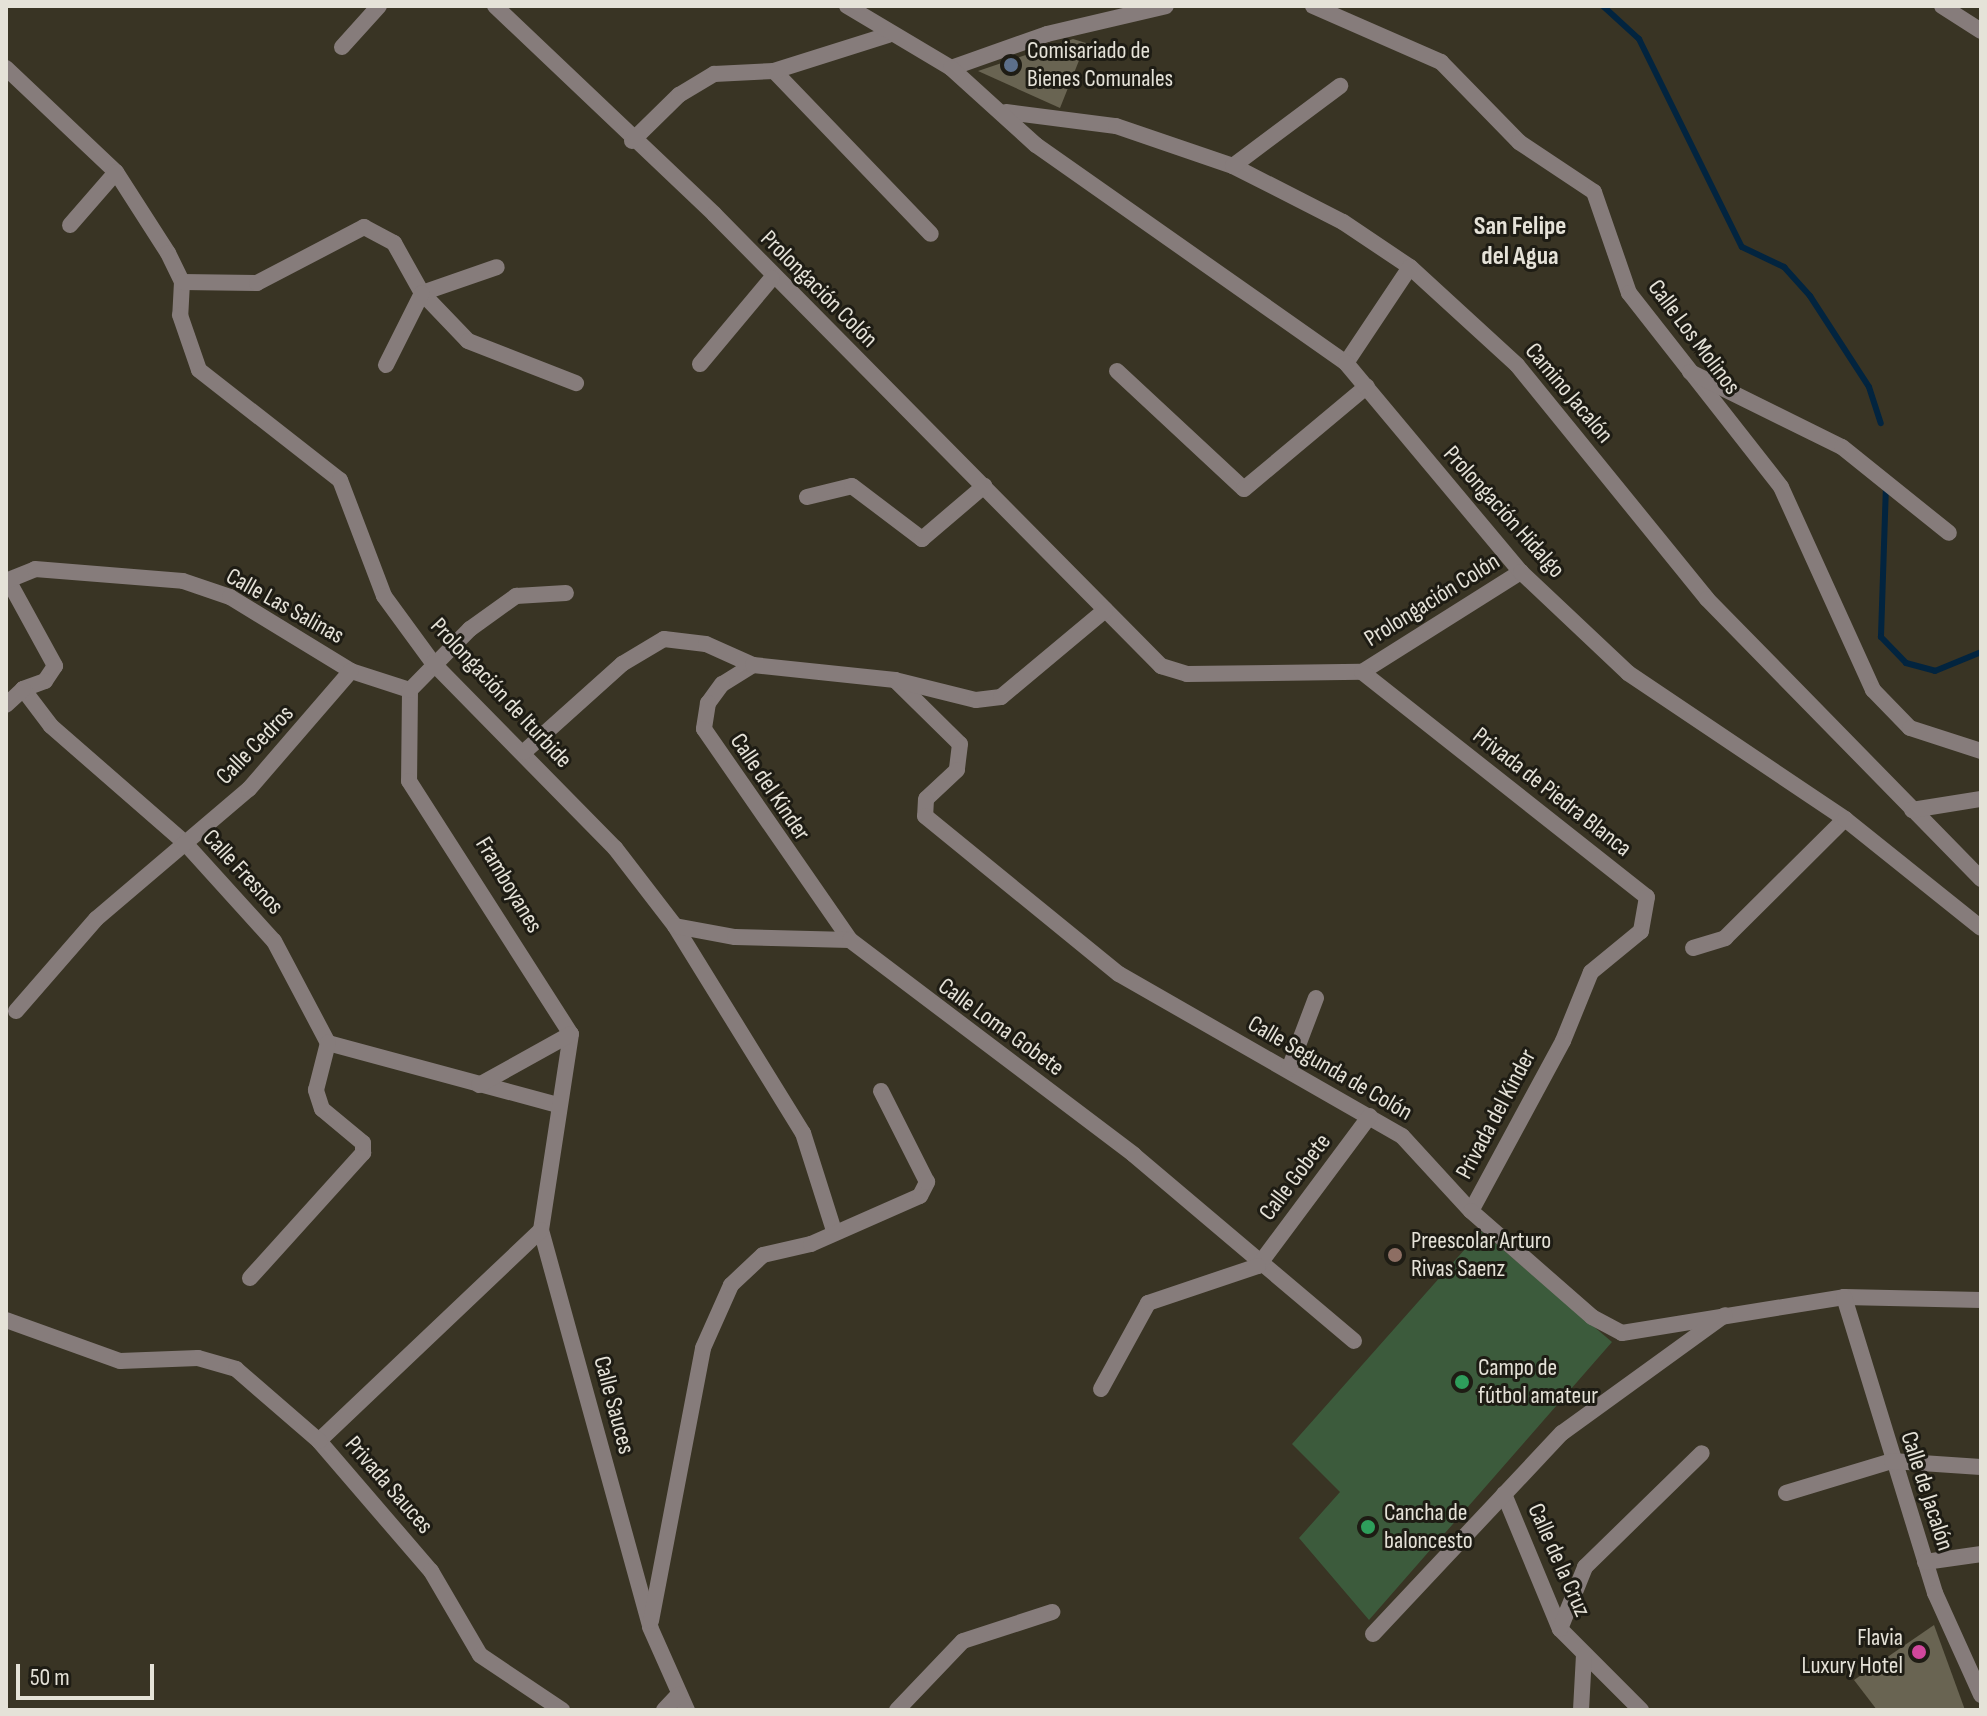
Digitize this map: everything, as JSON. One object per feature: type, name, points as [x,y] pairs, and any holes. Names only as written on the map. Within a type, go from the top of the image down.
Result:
[{"type":"street","points":[[342,47],[379,6]]},
{"type":"street","name":"Prolongación Colón","points":[[495,6],[984,486],[1161,666],[1187,674],[1362,672],[1521,572]]},
{"type":"street","name":"Prolongación Hidalgo","points":[[847,6],[888,35],[951,68],[1006,112],[1036,145],[1346,363],[1521,572],[1628,673],[1845,819],[1981,928]]},
{"type":"street","points":[[951,68],[1047,34],[1166,6]]},
{"type":"street","name":"Calle Los Molinos","points":[[1313,6],[1441,62],[1519,142],[1594,192],[1629,293],[1684,369],[1781,487],[1873,690],[1910,728],[1981,751]]},
{"type":"street","points":[[1942,6],[1981,31]]},
{"type":"street","points":[[632,141],[679,95],[714,74],[774,71],[888,35]]},
{"type":"street","points":[[6,68],[116,172],[182,282],[257,283],[364,227],[394,243],[422,293],[468,341],[576,383]]},
{"type":"street","points":[[774,71],[931,234]]},
{"type":"street","points":[[1233,166],[1340,86]]},
{"type":"street","name":"Camino Jacalón","points":[[1006,112],[1116,126],[1233,166],[1343,222],[1410,267],[1517,365],[1707,599],[1981,879]]},
{"type":"street","points":[[70,225],[116,172]]},
{"type":"street","points":[[386,365],[422,293],[497,267]]},
{"type":"street","points":[[1346,363],[1410,267]]},
{"type":"street","points":[[700,364],[772,278]]},
{"type":"street","name":"Prolongación de Iturbide","points":[[182,282],[180,315],[199,370],[340,480],[384,596],[433,663],[524,752],[615,848],[675,926],[803,1133],[834,1231]]},
{"type":"street","points":[[1684,369],[1842,447],[1949,533]]},
{"type":"street","points":[[1117,371],[1244,489],[1367,386]]},
{"type":"street","points":[[807,497],[852,486],[922,539],[984,486]]},
{"type":"street","name":"Calle Las Salinas","points":[[7,581],[35,569],[183,581],[230,597],[351,671]]},
{"type":"street","points":[[6,705],[23,689],[45,681],[55,666],[7,581]]},
{"type":"street","points":[[351,671],[410,690],[433,663],[516,596],[566,593]]},
{"type":"street","points":[[524,752],[622,664],[664,639],[706,644],[753,665],[895,680],[976,700],[1001,697],[1105,610]]},
{"type":"street","name":"Calle del Kinder","points":[[753,665],[722,684],[708,703],[704,729],[850,940]]},
{"type":"street","name":"Calle Cedros","points":[[16,1011],[96,919],[249,789],[351,671]]},
{"type":"street","name":"Privada de Piedra Blanca","points":[[1362,672],[1647,897],[1641,931],[1602,958]]},
{"type":"street","name":"Calle Segunda de Colón","points":[[895,680],[960,744],[957,770],[926,799],[925,816],[1119,974],[1370,1116],[1416,1148],[1471,1211],[1592,1317],[1622,1333],[1844,1297],[1981,1300]]},
{"type":"street","name":"Calle Fresnos","points":[[23,689],[51,726],[185,843],[274,941],[328,1043]]},
{"type":"street","name":"Framboyanes","points":[[410,690],[409,781],[571,1034]]},
{"type":"street","points":[[1912,810],[1981,799]]},
{"type":"street","points":[[1693,948],[1725,938],[1845,819]]},
{"type":"street","points":[[675,926],[735,937],[850,940]]},
{"type":"street","name":"Calle Loma Gobete","points":[[850,940],[1134,1155],[1258,1266]]},
{"type":"street","name":"Privada del Kinder","points":[[1471,1211],[1563,1041],[1602,958]]},
{"type":"street","points":[[1289,1069],[1316,998]]},
{"type":"street","points":[[479,1085],[571,1034]]},
{"type":"street","points":[[250,1278],[363,1153],[363,1143],[319,1099],[328,1043],[558,1105],[571,1034]]},
{"type":"street","points":[[650,1627],[703,1348],[731,1285],[763,1255],[834,1231],[920,1196],[927,1182],[881,1091]]},
{"type":"street","name":"Calle Sauces","points":[[558,1105],[541,1230],[650,1627],[687,1710]]},
{"type":"street","name":"Calle Gobete","points":[[1258,1266],[1370,1116]]},
{"type":"street","name":"Privada Sauces","points":[[541,1230],[319,1441],[431,1571],[480,1655],[562,1710]]},
{"type":"street","points":[[1101,1389],[1148,1303],[1258,1266],[1354,1341]]},
{"type":"street","name":"Calle de Jacalón","points":[[1844,1297],[1925,1562],[1981,1695]]},
{"type":"street","points":[[1373,1634],[1562,1433],[1726,1314]]},
{"type":"street","points":[[6,1320],[120,1361],[198,1358],[236,1369],[319,1441]]},
{"type":"street","points":[[1560,1629],[1585,1567],[1702,1453]]},
{"type":"street","points":[[1786,1493],[1892,1461],[1981,1467]]},
{"type":"street","name":"Calle de la Cruz","points":[[1504,1494],[1560,1629],[1641,1710]]},
{"type":"street","points":[[1925,1562],[1981,1554]]},
{"type":"street","points":[[897,1710],[963,1641],[1052,1612]]},
{"type":"street","points":[[1581,1710],[1584,1654]]},
{"type":"street","points":[[664,1710],[678,1695]]},
{"type":"green space","name":"Campo de fútbol amateur","points":[[1481,1231],[1612,1342],[1369,1620],[1299,1538],[1340,1492],[1292,1444]]},
{"type":"building","points":[[1073,39],[1086,43],[1060,108],[978,71]]},
{"type":"building","name":"Flavia Luxury Hotel","points":[[1934,1625],[1965,1710],[1877,1710],[1854,1680]]},
{"type":"waterway","points":[[1603,6],[1639,39],[1742,247],[1784,267],[1810,296],[1869,387],[1881,423]]},
{"type":"waterway","points":[[1886,485],[1881,637],[1906,663],[1935,671],[1981,652]]},
{"type":"place","name":"Comisariado de Bienes Comunales","points":[[1011,65]]},
{"type":"place","name":"Preescolar Arturo Rivas Saenz","points":[[1395,1255]]},
{"type":"place","name":"Campo de fútbol amateur","points":[[1462,1382]]},
{"type":"place","name":"Cancha de baloncesto","points":[[1368,1527]]},
{"type":"place","name":"Flavia Luxury Hotel","points":[[1919,1652]]},
{"type":"district","name":"San Felipe del Agua","points":[[1520,242]]}]
